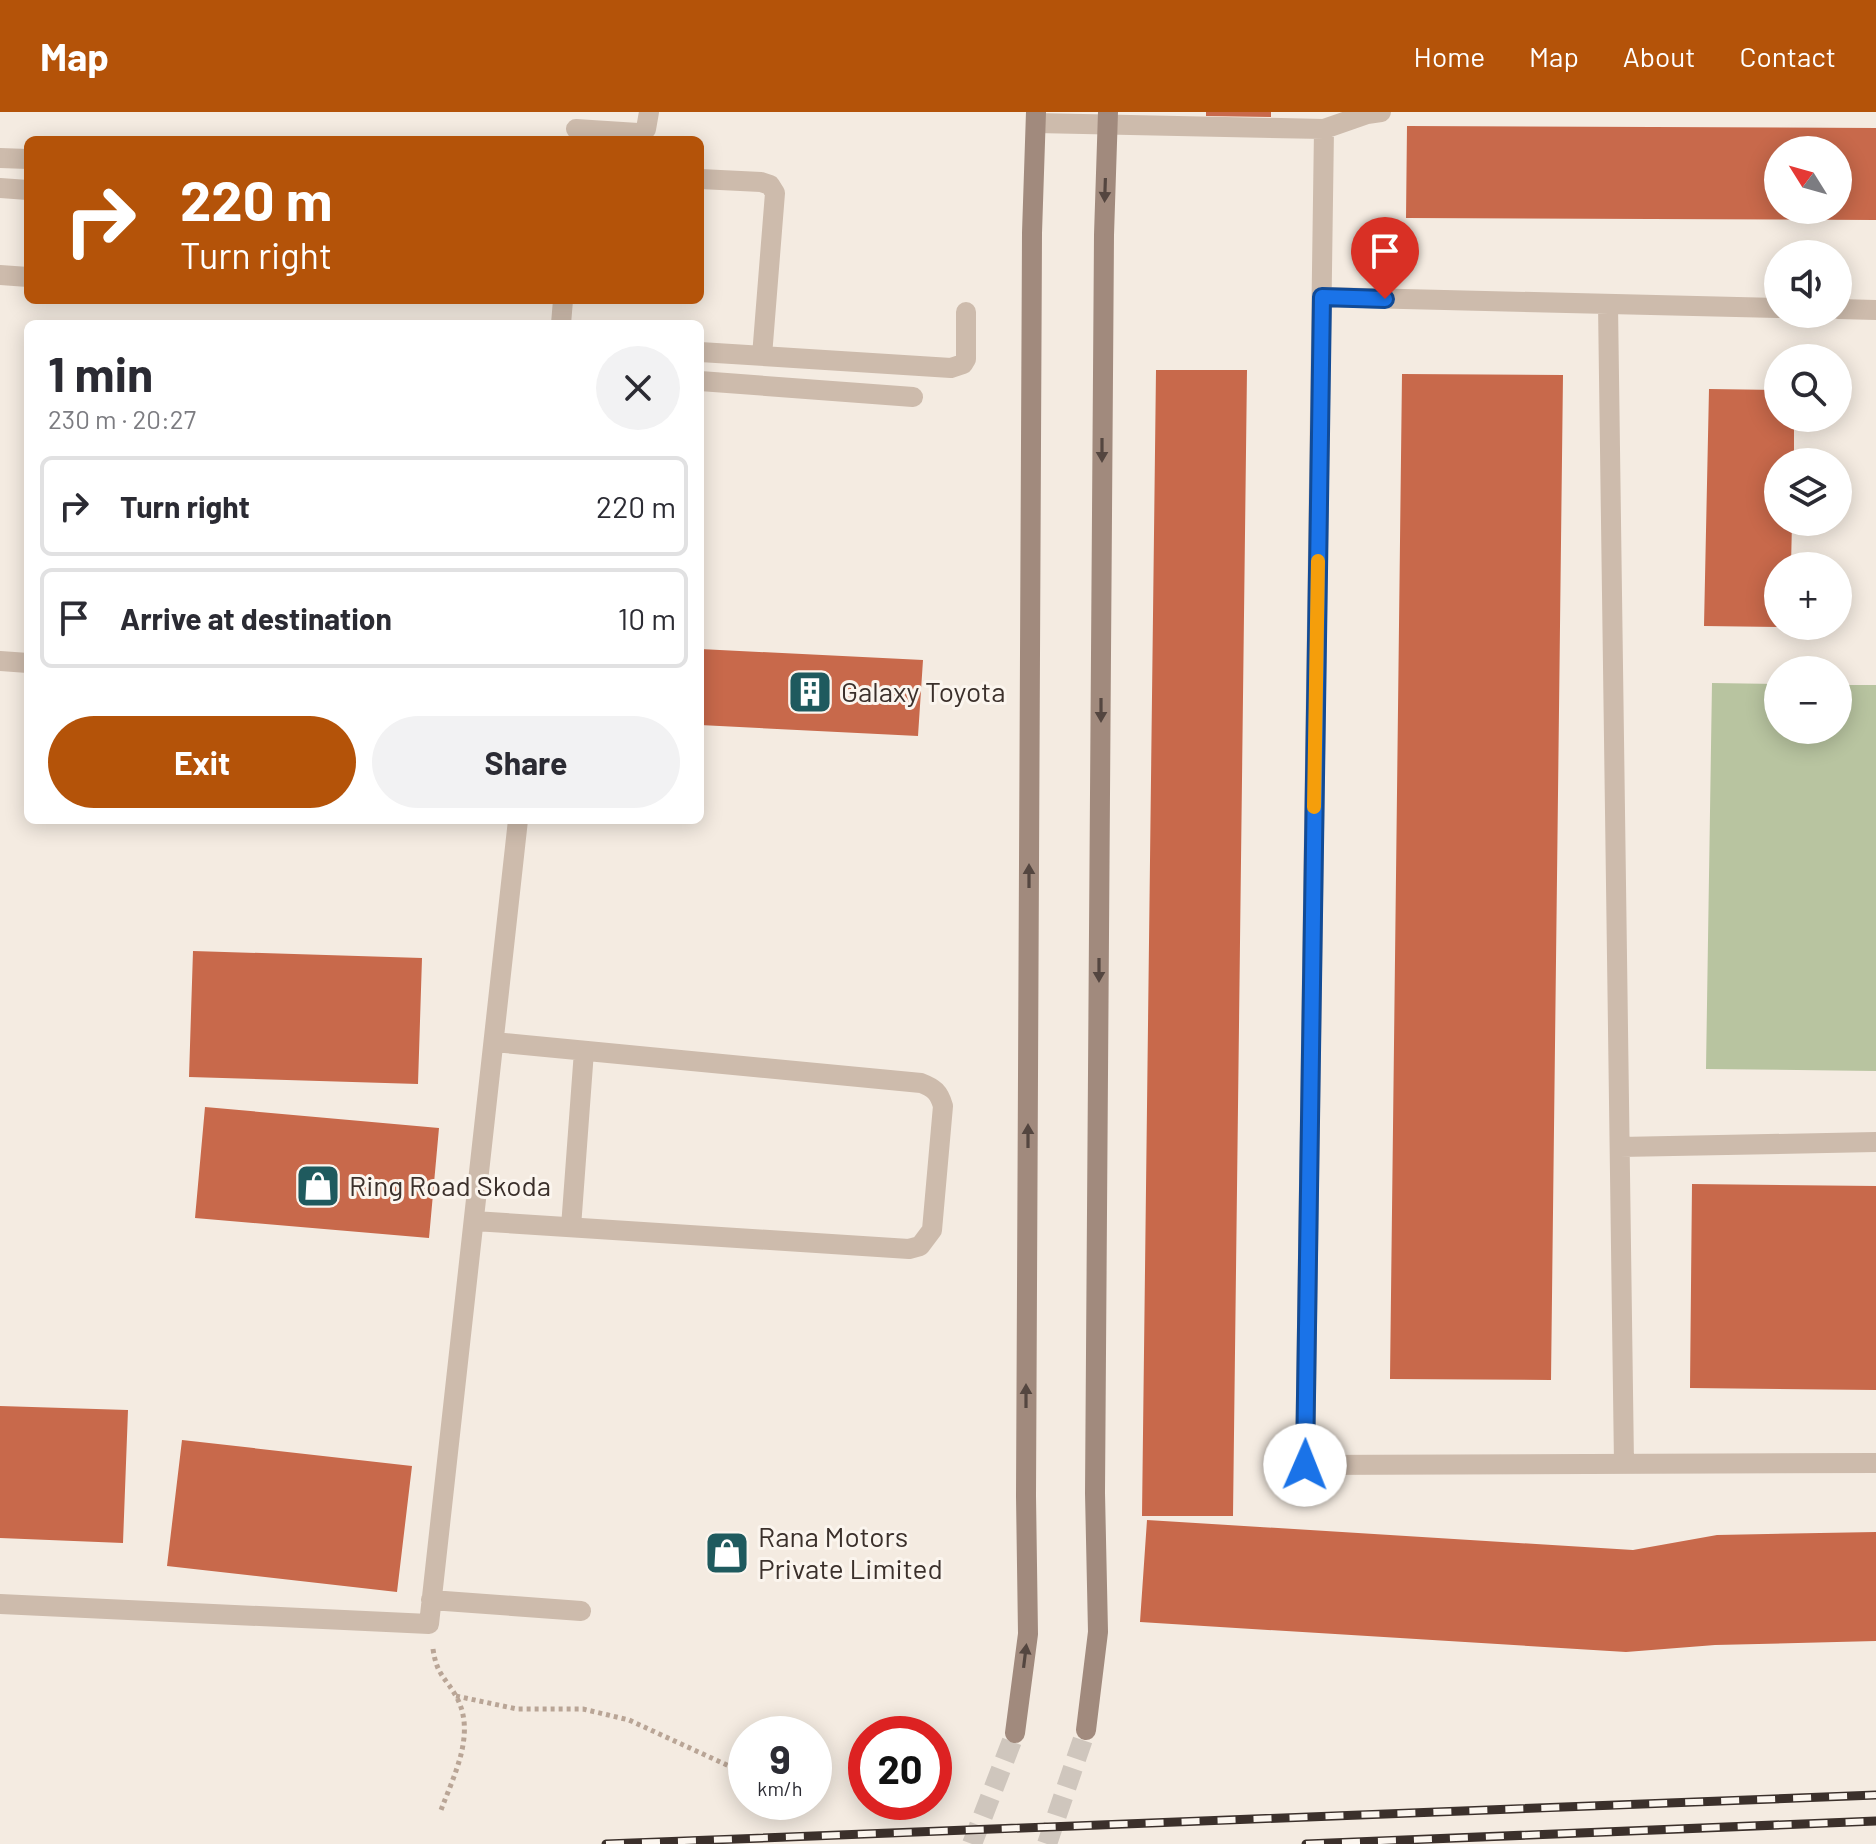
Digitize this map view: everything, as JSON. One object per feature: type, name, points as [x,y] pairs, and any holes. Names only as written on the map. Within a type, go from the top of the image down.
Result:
[{"type":"street","points":[[1015,1733],[1028,1634],[1031,265],[1036,118]]},
{"type":"street","points":[[1086,1730],[1098,1632],[1095,1493],[1104,235],[1108,118]]},
{"type":"lane","points":[[576,127],[638,133],[646,129],[649,112]]},
{"type":"lane","points":[[1036,118],[1108,118],[1324,129],[1381,112]]},
{"type":"lane","points":[[1324,129],[1305,1465],[1876,1463]]},
{"type":"lane","points":[[0,158],[24,159]]},
{"type":"lane","points":[[704,179],[761,182],[770,185],[775,193],[762,356]]},
{"type":"lane","points":[[0,188],[24,190]]},
{"type":"lane","points":[[0,275],[24,277]]},
{"type":"lane","points":[[1322,297],[1764,308]]},
{"type":"lane","points":[[1608,304],[1624,1464]]},
{"type":"lane","points":[[1852,309],[1876,310]]},
{"type":"lane","points":[[704,352],[951,368],[963,364],[966,359],[966,312]]},
{"type":"lane","points":[[704,381],[913,397]]},
{"type":"lane","points":[[0,661],[24,663]]},
{"type":"lane","points":[[0,1604],[429,1624],[518,824]]},
{"type":"lane","points":[[474,1221],[909,1249],[920,1246],[932,1230],[943,1106],[940,1095],[933,1088],[921,1083],[494,1042]]},
{"type":"lane","points":[[571,1227],[584,1051]]},
{"type":"lane","points":[[1620,1147],[1876,1142]]},
{"type":"lane","points":[[431,1600],[581,1611]]},
{"type":"path","points":[[429,1624],[436,1668],[456,1696],[466,1717],[458,1764],[441,1810]]},
{"type":"path","points":[[456,1696],[517,1709],[583,1709],[614,1716],[728,1766]]},
{"type":"green space","points":[[1712,683],[1764,684],[1764,744],[1852,744],[1852,685],[1876,685],[1876,1071],[1706,1069]]},
{"type":"building","points":[[1206,112],[1271,112],[1271,117],[1206,116]]},
{"type":"building","points":[[1407,126],[1876,128],[1876,220],[1852,220],[1852,136],[1764,136],[1764,220],[1406,218]]},
{"type":"building","points":[[1156,370],[1247,370],[1233,1516],[1142,1516]]},
{"type":"building","points":[[1402,374],[1563,375],[1551,1380],[1390,1379]]},
{"type":"building","points":[[1709,389],[1764,390],[1764,432],[1794,432],[1794,448],[1764,448],[1764,536],[1792,536],[1791,552],[1764,552],[1764,627],[1704,626]]},
{"type":"building","name":"Galaxy Toyota","points":[[704,649],[923,660],[918,736],[704,725]]},
{"type":"building","points":[[193,951],[422,958],[418,1084],[189,1077]]},
{"type":"building","points":[[205,1107],[439,1128],[429,1238],[195,1218]]},
{"type":"building","points":[[1692,1184],[1876,1186],[1876,1390],[1690,1388]]},
{"type":"building","points":[[0,1406],[128,1410],[123,1543],[0,1538]]},
{"type":"building","points":[[182,1440],[412,1466],[397,1592],[167,1566]]},
{"type":"building","points":[[1147,1520],[1633,1550],[1717,1535],[1876,1532],[1876,1641],[1715,1645],[1626,1652],[1140,1622]]},
{"type":"tunnel","points":[[1047,1844],[1086,1730]]},
{"type":"tunnel","points":[[972,1844],[1015,1733]]},
{"type":"railway","points":[[606,1844],[1876,1795]]},
{"type":"railway","points":[[1306,1844],[1876,1821]]},
{"type":"slow traffic","points":[[1314,807],[1318,561]]},
{"type":"place","name":"Galaxy Toyota","points":[[810,692]]},
{"type":"place","name":"Ring Road Skoda","points":[[318,1186]]},
{"type":"place","name":"Rana Motors Private Limited","points":[[727,1553]]},
{"type":"route","points":[[1305,1465],[1322,297],[1385,299]]}]
